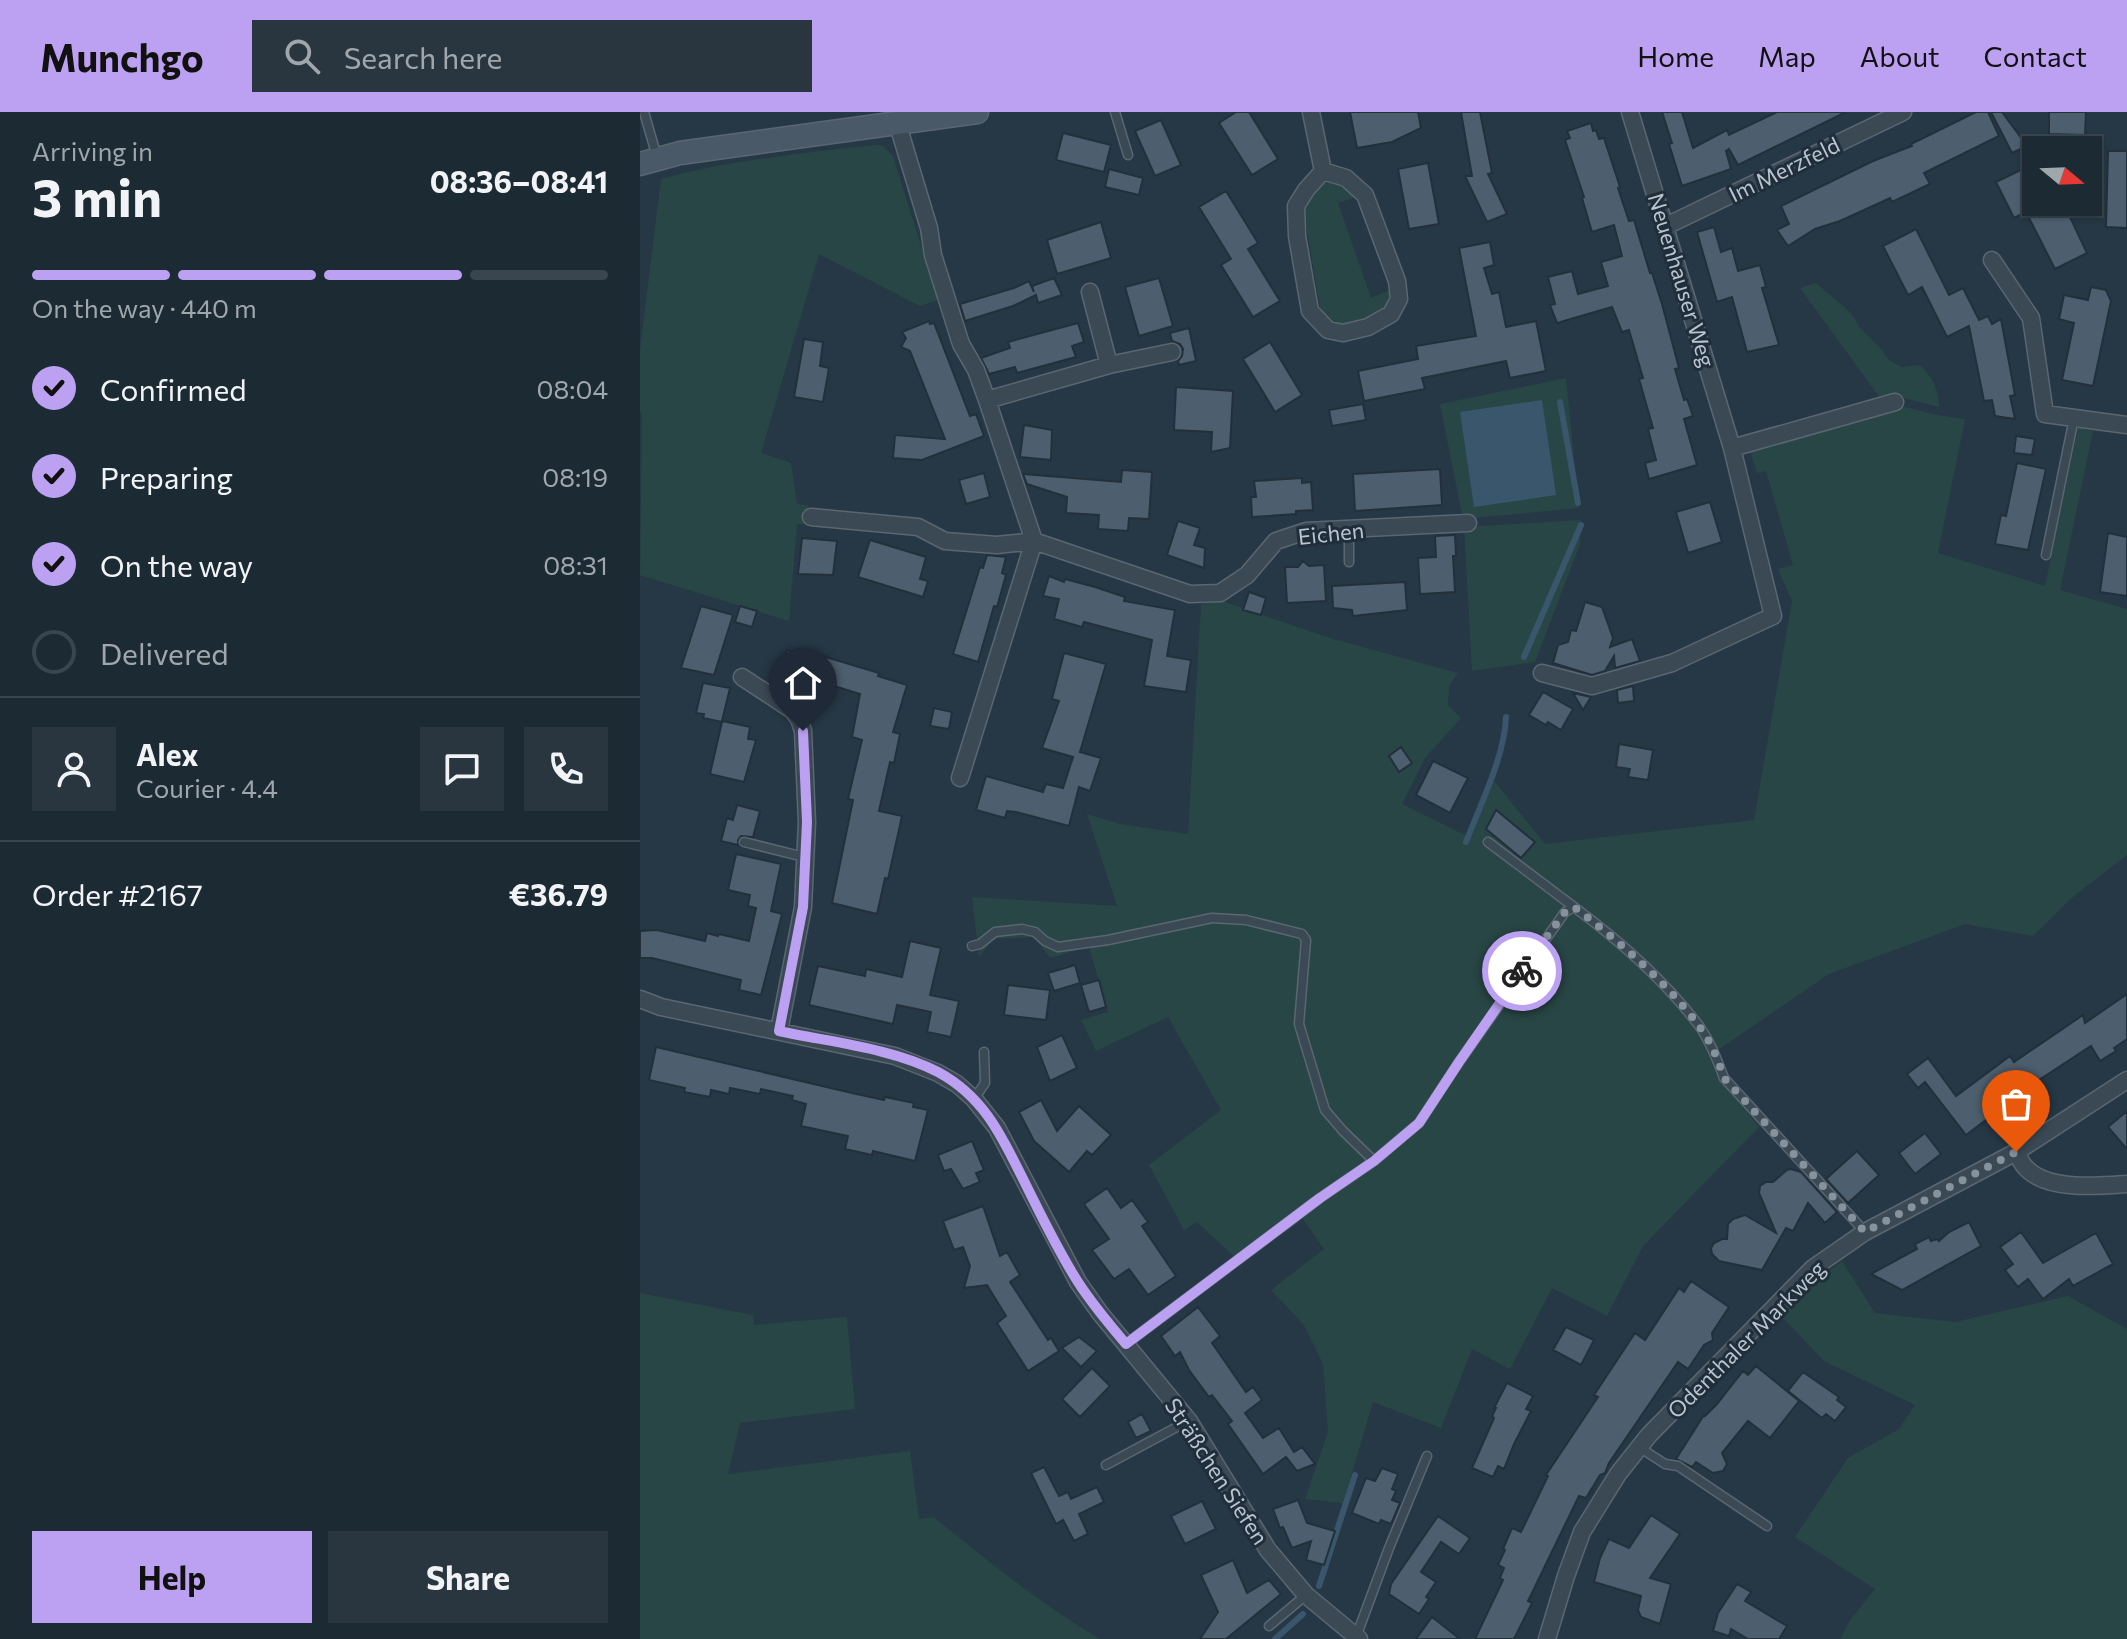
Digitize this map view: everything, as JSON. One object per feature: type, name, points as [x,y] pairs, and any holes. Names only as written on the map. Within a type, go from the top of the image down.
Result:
[{"type":"main road","points":[[649,161],[680,153],[977,112]]},
{"type":"street","points":[[1311,112],[1323,171]]},
{"type":"street","name":"Neuenhauser Weg","points":[[1542,673],[1592,686],[1672,663],[1773,616],[1732,448],[1630,112]]},
{"type":"street","name":"Im Merzfeld","points":[[1666,226],[1903,112]]},
{"type":"street","points":[[897,122],[961,344],[976,370],[1034,541],[960,778]]},
{"type":"street","points":[[1323,171],[1346,178],[1365,195],[1397,281],[1399,299],[1391,314],[1368,327],[1343,333],[1328,330],[1310,311],[1297,236],[1296,206],[1323,171]]},
{"type":"street","points":[[1992,260],[2031,318],[2045,414],[2127,425]]},
{"type":"street","points":[[1090,292],[1109,365]]},
{"type":"street","points":[[987,400],[1109,365],[1172,352]]},
{"type":"street","points":[[1732,448],[1895,402]]},
{"type":"street","name":"Eichen","points":[[811,517],[918,527],[945,541],[997,545],[1034,541],[1190,594],[1205,595],[1220,593],[1247,575],[1276,541],[1306,531],[1468,523]]},
{"type":"street","points":[[742,677],[792,710],[803,731],[807,822],[803,907],[779,1031]]},
{"type":"street","name":"Sträßchen Siefen","points":[[640,999],[661,1007],[870,1050],[920,1064],[957,1084],[974,1099],[997,1128],[1078,1282],[1189,1421],[1268,1550],[1306,1595],[1351,1636]]},
{"type":"street","name":"Odenthaler Markweg","points":[[1547,1639],[1582,1532],[1618,1474],[1639,1447],[1813,1268],[1865,1232],[2016,1152],[2127,1080]]},
{"type":"street","points":[[2016,1152],[2027,1169],[2039,1177],[2076,1187],[2127,1184]]},
{"type":"lane","points":[[644,112],[649,161]]},
{"type":"lane","points":[[1115,112],[1128,155]]},
{"type":"lane","points":[[2046,555],[2074,418]]},
{"type":"lane","points":[[1349,529],[1349,562]]},
{"type":"lane","points":[[744,842],[804,857]]},
{"type":"lane","points":[[1488,842],[1595,923],[1658,980],[1701,1028],[1724,1078],[1865,1232]]},
{"type":"lane","points":[[1126,1344],[1374,1161],[1419,1123],[1520,974],[1565,912],[1574,907]]},
{"type":"lane","points":[[972,946],[980,944],[995,932],[1022,929],[1035,932],[1058,947],[1212,918],[1246,920],[1302,934],[1306,940],[1299,1024],[1325,1110],[1374,1161]]},
{"type":"lane","points":[[974,1099],[985,1083],[984,1052]]},
{"type":"lane","points":[[1106,1465],[1189,1421]]},
{"type":"lane","points":[[1639,1447],[1665,1464],[1678,1466],[1767,1526]]},
{"type":"lane","points":[[1351,1636],[1427,1456]]},
{"type":"lane","points":[[1269,1626],[1306,1595]]},
{"type":"green space","points":[[883,146],[893,156],[938,300],[920,306],[819,254],[761,453],[791,463],[797,504],[808,505],[806,524],[797,524],[789,621],[640,575],[640,350],[661,179],[740,162]]},
{"type":"green space","points":[[1321,182],[1340,182],[1356,197],[1338,203],[1371,298],[1390,290],[1382,310],[1349,324],[1332,321],[1320,307],[1303,208]]},
{"type":"green space","points":[[1816,283],[1851,313],[1860,328],[1889,360],[1902,367],[1920,365],[1934,384],[1939,407],[1892,395],[1880,398],[1800,288]]},
{"type":"green space","points":[[1566,378],[1579,508],[1463,519],[1440,404]]},
{"type":"green space","points":[[1905,407],[1965,419],[1938,553],[2045,586],[2078,428],[2093,431],[2060,590],[2127,609],[2127,855],[2074,896],[2033,936],[1965,924],[1829,974],[1712,1054],[1705,1047],[1716,1074],[1759,1127],[1643,1246],[1607,1316],[1552,1288],[1510,1369],[1472,1349],[1441,1428],[1373,1402],[1343,1503],[1305,1499],[1328,1432],[1323,1364],[1304,1325],[1271,1290],[1324,1249],[1303,1219],[1242,1264],[1197,1222],[1184,1230],[1149,1165],[1221,1110],[1168,1017],[1096,1051],[1081,1020],[1108,1012],[1089,947],[1050,958],[1034,937],[994,939],[979,957],[972,897],[1117,906],[1087,814],[1120,824],[1188,834],[1201,604],[1222,601],[1330,638],[1458,673],[1449,686],[1448,705],[1461,718],[1425,758],[1402,804],[1471,838],[1494,781],[1545,844],[1754,820],[1792,601],[1778,569],[1793,565],[1766,471],[1757,473],[1750,451]]},
{"type":"green space","points":[[1581,520],[1580,544],[1535,662],[1472,671],[1464,527]]},
{"type":"green space","points":[[1842,1261],[1875,1313],[1955,1322],[2068,1296],[2127,1329],[2127,1639],[1840,1639],[1851,1619],[1875,1589],[1795,1537],[1848,1458],[1899,1429],[1915,1405],[1824,1361],[1780,1315],[1808,1287]]},
{"type":"green space","points":[[640,1293],[753,1315],[754,1325],[847,1317],[855,1409],[740,1423],[728,1474],[910,1451],[919,1519],[934,1517],[1015,1581],[1100,1639],[640,1639]]},
{"type":"water","points":[[1542,400],[1556,495],[1474,507],[1460,412]]},
{"type":"building","points":[[1236,112],[1249,112],[1278,159],[1252,175],[1219,123]]},
{"type":"building","points":[[1350,112],[1418,112],[1421,128],[1392,142],[1357,148]]},
{"type":"building","points":[[1461,112],[1480,112],[1492,173],[1488,174],[1507,214],[1487,222],[1465,176],[1472,176]]},
{"type":"building","points":[[1662,112],[1682,112],[1693,148],[1727,130],[1729,135],[1777,112],[1846,112],[1738,165],[1729,149],[1726,151],[1731,169],[1682,186]]},
{"type":"building","points":[[1976,112],[1988,112],[1999,136],[1924,173],[1930,184],[1892,202],[1890,198],[1815,229],[1788,246],[1777,230],[1789,224],[1781,206],[1873,161],[1912,146]]},
{"type":"building","points":[[1991,112],[2002,112],[2022,139],[2022,148],[2012,153]]},
{"type":"building","points":[[2049,112],[2086,112],[2085,135],[2049,134]]},
{"type":"building","points":[[1161,120],[1181,165],[1155,176],[1135,131]]},
{"type":"building","points":[[1591,123],[1599,139],[1604,138],[1629,221],[1634,220],[1662,304],[1684,400],[1687,399],[1693,416],[1684,419],[1697,465],[1649,479],[1645,463],[1656,460],[1648,429],[1653,428],[1629,330],[1622,332],[1612,307],[1557,323],[1550,305],[1555,304],[1548,277],[1572,271],[1578,294],[1608,286],[1601,262],[1622,256],[1614,225],[1592,232],[1565,140],[1570,138],[1567,131]]},
{"type":"building","points":[[1063,133],[1111,145],[1104,172],[1056,160]]},
{"type":"building","points":[[2108,151],[2127,151],[2127,228],[2106,227]]},
{"type":"building","points":[[1428,163],[1439,224],[1409,229],[1398,169]]},
{"type":"building","points":[[1109,169],[1143,178],[1139,195],[1105,187]]},
{"type":"building","points":[[2022,169],[2022,214],[2014,218],[1996,182]]},
{"type":"building","points":[[1226,191],[1258,243],[1248,249],[1280,301],[1253,317],[1221,265],[1231,259],[1199,207]]},
{"type":"building","points":[[2028,216],[2070,216],[2087,253],[2055,269]]},
{"type":"building","points":[[1101,222],[1111,258],[1057,274],[1047,240]]},
{"type":"building","points":[[1714,227],[1721,252],[1732,248],[1738,271],[1760,265],[1766,287],[1762,288],[1779,345],[1747,352],[1732,297],[1717,302],[1697,232]]},
{"type":"building","points":[[1916,229],[1949,295],[1963,288],[1979,320],[1988,316],[1992,324],[2001,319],[2015,395],[2010,396],[2015,419],[1995,416],[1992,400],[1984,401],[1969,326],[1947,337],[1922,287],[1908,295],[1883,246]]},
{"type":"building","points":[[1490,242],[1494,265],[1484,268],[1492,294],[1499,292],[1506,327],[1536,321],[1546,371],[1510,378],[1506,361],[1422,378],[1425,389],[1364,401],[1358,371],[1418,359],[1416,346],[1476,336],[1459,248]]},
{"type":"building","points":[[1054,278],[1062,295],[1038,303],[1036,295],[1013,306],[965,321],[960,304],[1029,281],[1034,292],[1032,286]]},
{"type":"building","points":[[1159,278],[1173,326],[1139,336],[1125,287]]},
{"type":"building","points":[[2091,287],[2106,290],[2111,301],[2093,386],[2062,380],[2074,323],[2059,319],[2064,295],[2088,300]]},
{"type":"building","points":[[929,321],[930,324],[934,323],[970,416],[976,414],[984,436],[922,460],[893,458],[895,435],[945,439],[910,351],[901,347],[906,338],[902,332]]},
{"type":"building","points":[[1078,323],[1084,342],[1072,346],[1076,357],[1017,373],[1015,367],[989,374],[981,358],[1010,348],[1008,342]]},
{"type":"building","points":[[1189,328],[1196,361],[1179,365],[1183,349],[1172,341],[1170,333]]},
{"type":"building","points":[[804,339],[823,342],[820,366],[829,368],[823,402],[794,397]]},
{"type":"building","points":[[1270,342],[1302,395],[1275,412],[1243,359]]},
{"type":"building","points":[[1176,387],[1233,391],[1230,448],[1211,452],[1212,432],[1174,430]]},
{"type":"building","points":[[1363,404],[1366,420],[1332,426],[1329,410]]},
{"type":"building","points":[[1024,425],[1052,430],[1051,460],[1020,457]]},
{"type":"building","points":[[2016,436],[2035,439],[2032,455],[2014,453]]},
{"type":"building","points":[[2017,463],[2046,469],[2028,550],[1995,544],[2001,515],[2006,516]]},
{"type":"building","points":[[1440,469],[1442,505],[1355,511],[1353,474]]},
{"type":"building","points":[[1122,470],[1152,472],[1149,519],[1129,518],[1128,531],[1098,529],[1099,515],[1066,513],[1067,497],[1027,484],[1023,474],[1121,482]]},
{"type":"building","points":[[984,473],[990,497],[966,504],[959,480]]},
{"type":"building","points":[[1302,478],[1302,483],[1311,482],[1313,510],[1252,517],[1251,497],[1256,497],[1254,481]]},
{"type":"building","points":[[1710,502],[1722,542],[1688,553],[1676,512]]},
{"type":"building","points":[[1178,521],[1200,528],[1194,545],[1205,548],[1204,568],[1167,555]]},
{"type":"building","points":[[2108,533],[2127,537],[2127,596],[2100,592]]},
{"type":"building","points":[[1455,535],[1455,592],[1420,594],[1418,558],[1436,557],[1435,536]]},
{"type":"building","points":[[802,538],[837,541],[833,575],[798,574]]},
{"type":"building","points":[[870,540],[926,557],[920,579],[928,581],[923,597],[858,577]]},
{"type":"building","points":[[987,555],[1006,557],[1002,573],[1006,575],[978,662],[953,654],[980,567],[983,568]]},
{"type":"building","points":[[1303,561],[1309,566],[1324,565],[1326,601],[1287,603],[1285,567],[1298,567]]},
{"type":"building","points":[[1049,576],[1125,597],[1124,601],[1175,610],[1167,656],[1191,660],[1186,692],[1144,686],[1152,640],[1084,622],[1082,627],[1054,619],[1059,599],[1043,596]]},
{"type":"building","points":[[1405,582],[1407,610],[1353,616],[1352,610],[1333,608],[1332,586]]},
{"type":"building","points":[[1249,592],[1266,598],[1261,615],[1243,610]]},
{"type":"building","points":[[1585,602],[1602,607],[1613,638],[1610,647],[1632,639],[1640,661],[1615,668],[1614,656],[1605,671],[1592,675],[1553,663],[1558,645],[1568,642],[1571,630],[1576,631]]},
{"type":"building","points":[[701,606],[733,615],[714,675],[681,668]]},
{"type":"building","points":[[740,606],[757,611],[752,627],[735,622]]},
{"type":"building","points":[[799,649],[879,673],[878,676],[907,685],[893,732],[900,734],[894,763],[890,762],[879,811],[902,816],[877,914],[832,903],[853,800],[848,799],[862,740],[852,737],[860,694],[782,670],[787,650],[798,653]]},
{"type":"building","points":[[1064,653],[1106,664],[1080,752],[1101,758],[1090,791],[1079,787],[1069,826],[1016,812],[1007,811],[1005,818],[976,810],[986,776],[1043,792],[1046,784],[1063,788],[1073,757],[1042,748],[1059,701],[1052,699]]},
{"type":"building","points":[[703,683],[730,688],[722,721],[750,727],[748,739],[756,740],[744,782],[710,774],[722,722],[703,718],[704,714],[696,713]]},
{"type":"building","points":[[1633,686],[1634,701],[1618,703],[1617,690]]},
{"type":"building","points":[[1543,692],[1573,709],[1561,730],[1529,715]]},
{"type":"building","points":[[1573,693],[1591,697],[1583,710]]},
{"type":"building","points":[[934,708],[952,712],[949,729],[930,726]]},
{"type":"building","points":[[1619,744],[1653,750],[1648,780],[1628,777],[1630,769],[1616,767]]},
{"type":"building","points":[[1401,747],[1412,763],[1399,772],[1389,756]]},
{"type":"building","points":[[1433,761],[1468,778],[1450,813],[1416,795]]},
{"type":"building","points":[[737,805],[760,811],[753,837],[741,836],[738,845],[721,841],[727,818],[733,820]]},
{"type":"building","points":[[1496,810],[1535,842],[1521,858],[1486,829]]},
{"type":"building","points":[[736,854],[781,864],[771,911],[782,914],[761,995],[739,990],[741,980],[652,958],[640,958],[640,931],[657,930],[705,941],[707,933],[719,934],[749,941],[756,908],[748,906],[750,895],[728,890]]},
{"type":"building","points":[[910,941],[941,948],[930,995],[959,1001],[951,1037],[927,1032],[931,1012],[897,1005],[893,1024],[809,1005],[818,966],[865,976],[866,969],[902,977]]},
{"type":"building","points":[[1075,965],[1080,983],[1054,991],[1048,973]]},
{"type":"building","points":[[1099,980],[1106,1007],[1089,1012],[1081,985]]},
{"type":"building","points":[[1008,985],[1050,990],[1046,1020],[1004,1015]]},
{"type":"building","points":[[2127,994],[2127,1039],[2114,1048],[2116,1051],[2100,1061],[2091,1046],[2039,1080],[1966,1135],[1925,1082],[1918,1088],[1907,1074],[1928,1058],[1956,1096],[2010,1056],[2014,1062],[2083,1015],[2085,1023]]},
{"type":"building","points":[[1062,1035],[1077,1068],[1050,1081],[1037,1047]]},
{"type":"building","points":[[656,1047],[884,1100],[885,1097],[914,1103],[913,1107],[928,1110],[915,1161],[873,1151],[872,1155],[845,1149],[848,1136],[801,1126],[806,1104],[792,1100],[793,1096],[761,1089],[760,1094],[730,1088],[729,1094],[711,1090],[710,1097],[649,1080]]},
{"type":"building","points":[[1041,1100],[1057,1131],[1079,1106],[1111,1135],[1092,1155],[1087,1151],[1069,1172],[1034,1141],[1019,1112]]},
{"type":"building","points":[[2127,1111],[2127,1149],[2108,1127]]},
{"type":"building","points":[[1925,1133],[1941,1154],[1915,1174],[1899,1153]]},
{"type":"building","points":[[972,1141],[984,1170],[976,1173],[980,1182],[963,1189],[951,1169],[944,1171],[938,1155]]},
{"type":"building","points":[[1857,1151],[1879,1175],[1848,1203],[1826,1179]]},
{"type":"building","points":[[1791,1169],[1801,1172],[1837,1212],[1825,1223],[1808,1203],[1793,1231],[1786,1228],[1762,1270],[1719,1261],[1711,1248],[1714,1243],[1727,1239],[1728,1224],[1733,1219],[1745,1215],[1776,1233],[1759,1193],[1760,1186],[1773,1182]]},
{"type":"building","points":[[1107,1188],[1121,1208],[1132,1200],[1148,1222],[1142,1226],[1176,1276],[1148,1295],[1129,1269],[1114,1279],[1092,1250],[1109,1239],[1084,1204]]},
{"type":"building","points":[[983,1206],[1000,1256],[1007,1252],[1020,1275],[1010,1282],[1048,1340],[1051,1338],[1059,1351],[1028,1371],[997,1323],[1006,1316],[987,1285],[964,1288],[970,1266],[963,1247],[954,1250],[943,1221]]},
{"type":"building","points":[[1969,1222],[1981,1246],[1902,1290],[1871,1274],[1917,1249],[1915,1244],[1929,1237],[1931,1241],[1939,1241]]},
{"type":"building","points":[[2021,1232],[2043,1263],[2096,1233],[2113,1264],[2073,1286],[2069,1279],[2043,1299],[2028,1279],[2018,1287],[2005,1270],[2013,1264],[2000,1247]]},
{"type":"building","points":[[1691,1281],[1729,1307],[1712,1333],[1713,1340],[1704,1345],[1688,1369],[1678,1362],[1605,1473],[1600,1475],[1586,1498],[1579,1496],[1528,1601],[1532,1603],[1514,1639],[1475,1639],[1503,1580],[1500,1578],[1504,1568],[1498,1565],[1512,1528],[1521,1532],[1546,1475],[1598,1397],[1594,1395],[1635,1333],[1645,1340],[1679,1288],[1684,1292]]},
{"type":"building","points":[[1198,1307],[1220,1336],[1212,1343],[1246,1392],[1253,1387],[1262,1400],[1245,1413],[1263,1438],[1279,1428],[1294,1452],[1302,1447],[1315,1464],[1297,1471],[1286,1457],[1263,1474],[1228,1424],[1232,1421],[1212,1395],[1209,1397],[1180,1352],[1175,1356],[1161,1336]]},
{"type":"building","points":[[1566,1327],[1594,1340],[1581,1365],[1553,1350]]},
{"type":"building","points":[[1079,1337],[1097,1351],[1081,1367],[1062,1348]]},
{"type":"building","points":[[1756,1366],[1799,1401],[1770,1438],[1748,1421],[1722,1453],[1727,1464],[1723,1471],[1713,1473],[1696,1462],[1692,1467],[1676,1459],[1704,1415],[1717,1404],[1743,1371],[1748,1375]]},
{"type":"building","points":[[1092,1368],[1110,1386],[1080,1417],[1062,1399]]},
{"type":"building","points":[[1803,1372],[1839,1397],[1837,1400],[1846,1407],[1835,1421],[1826,1414],[1822,1418],[1788,1391]]},
{"type":"building","points":[[1507,1383],[1533,1396],[1526,1409],[1531,1411],[1504,1469],[1498,1466],[1493,1477],[1472,1468],[1494,1418],[1494,1408]]},
{"type":"building","points":[[1142,1414],[1151,1431],[1136,1438],[1128,1422]]},
{"type":"building","points":[[1044,1467],[1059,1496],[1068,1492],[1071,1499],[1097,1487],[1104,1502],[1079,1514],[1088,1534],[1074,1541],[1063,1520],[1056,1524],[1031,1473]]},
{"type":"building","points":[[1382,1468],[1398,1474],[1392,1489],[1396,1491],[1392,1500],[1400,1503],[1391,1524],[1381,1520],[1379,1524],[1352,1513],[1366,1478],[1375,1481]]},
{"type":"building","points":[[1298,1500],[1307,1523],[1335,1531],[1324,1565],[1306,1560],[1311,1541],[1292,1548],[1283,1527],[1280,1528],[1273,1509]]},
{"type":"building","points":[[1202,1501],[1216,1529],[1185,1544],[1171,1516]]},
{"type":"building","points":[[1651,1515],[1680,1534],[1650,1578],[1671,1584],[1660,1624],[1641,1617],[1638,1610],[1641,1596],[1594,1582],[1609,1539],[1629,1548]]},
{"type":"building","points":[[1438,1516],[1470,1538],[1459,1554],[1441,1542],[1421,1572],[1436,1582],[1419,1614],[1389,1594],[1391,1584]]},
{"type":"building","points":[[1233,1560],[1247,1593],[1269,1580],[1281,1594],[1226,1639],[1200,1639],[1218,1612],[1201,1575]]},
{"type":"building","points":[[1737,1584],[1751,1592],[1745,1601],[1787,1626],[1779,1639],[1748,1639],[1731,1629],[1729,1636],[1713,1631],[1718,1613]]},
{"type":"building","points":[[1432,1617],[1460,1639],[1416,1639]]},
{"type":"waterway","points":[[1560,402],[1578,503]]},
{"type":"waterway","points":[[1524,657],[1581,525]]},
{"type":"waterway","points":[[1466,842],[1497,764],[1506,717]]},
{"type":"waterway","points":[[1319,1586],[1355,1475]]},
{"type":"waterway","points":[[1275,1639],[1303,1614]]},
{"type":"way so far","points":[[1522,971],[1565,912],[1574,907],[1658,980],[1701,1028],[1724,1078],[1865,1232],[2016,1152]]},
{"type":"route","points":[[803,731],[807,822],[803,907],[779,1031],[920,1064],[957,1084],[974,1099],[997,1128],[1078,1282],[1126,1344],[1374,1161],[1419,1123],[1522,971]]}]
